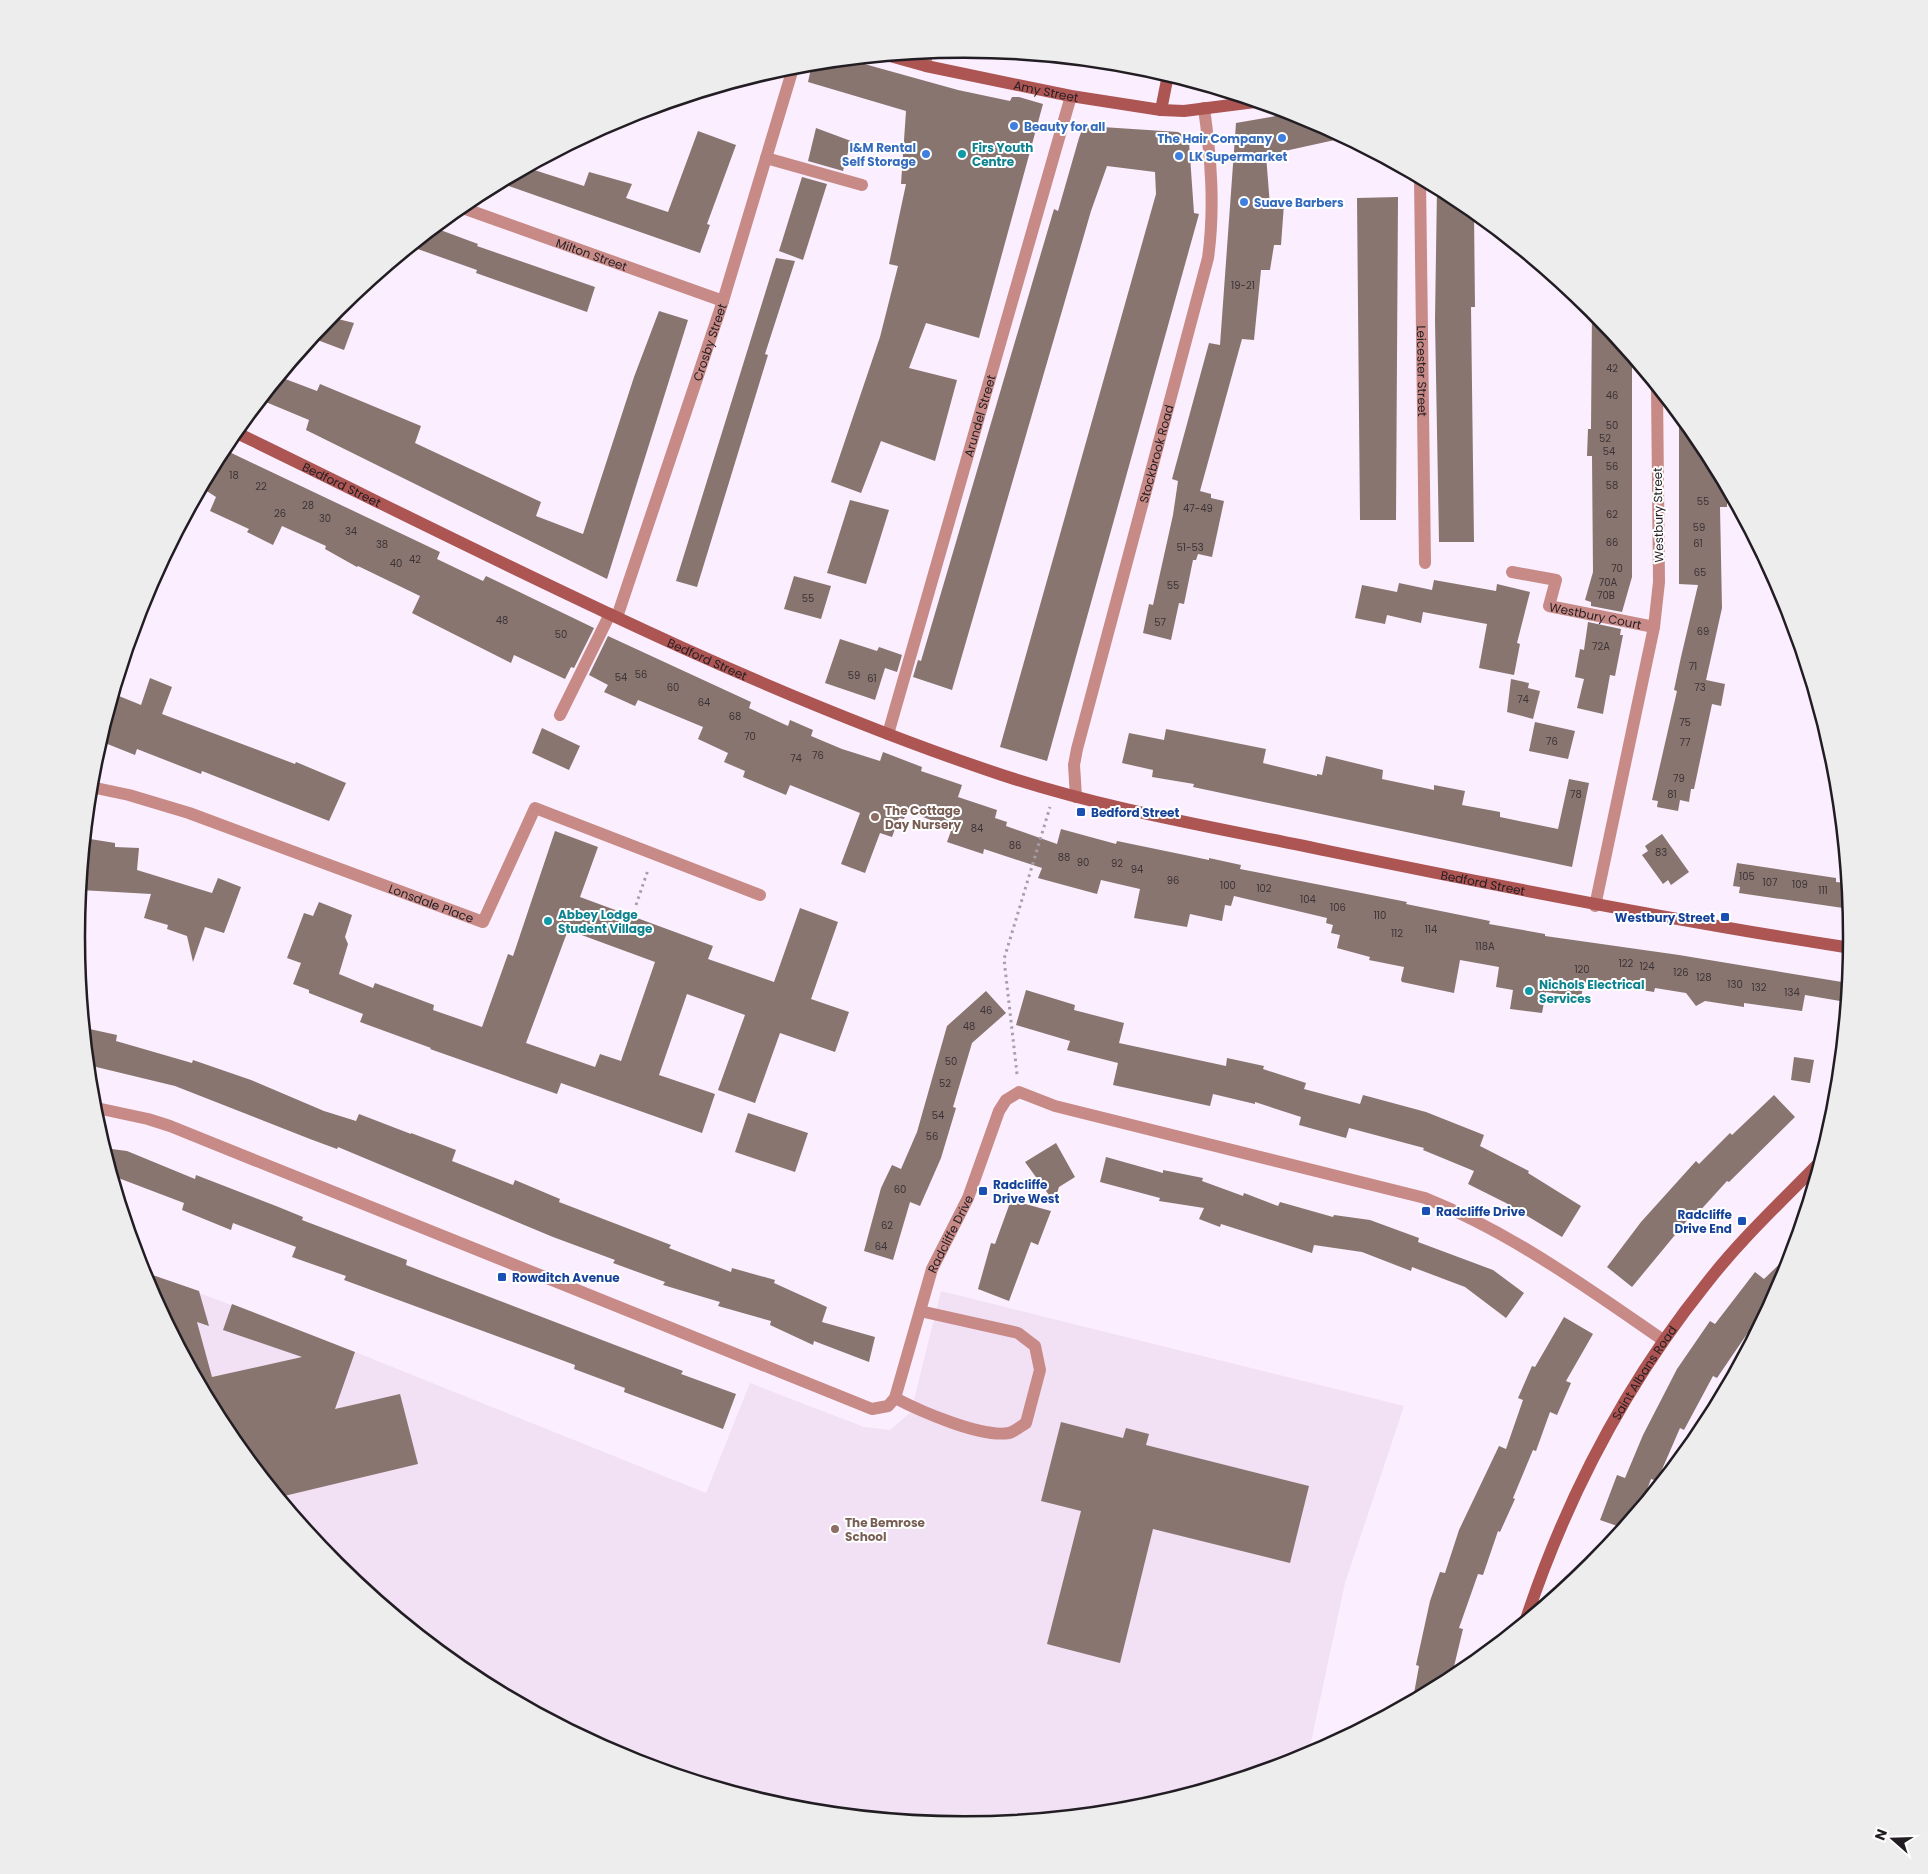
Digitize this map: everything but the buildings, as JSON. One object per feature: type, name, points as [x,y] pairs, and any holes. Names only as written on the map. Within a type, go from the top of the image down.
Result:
[{"type":"street","name":"Amy Street","points":[[902,59],[1071,96],[1161,110],[1174,111],[1245,103]]},
{"type":"street","points":[[926,59],[926,66]]},
{"type":"street","name":"Crosby Street","points":[[560,715],[613,615],[723,301],[792,74]]},
{"type":"street","points":[[1161,110],[1167,81]]},
{"type":"street","name":"Arundel Street","points":[[888,734],[1071,96]]},
{"type":"street","name":"Stockbrook Road","points":[[1076,797],[1074,765],[1077,749],[1208,258],[1213,221],[1212,167],[1204,108]]},
{"type":"street","points":[[766,158],[862,185]]},
{"type":"street","name":"Leicester Street","points":[[1420,185],[1425,563]]},
{"type":"street","name":"Milton Street","points":[[469,210],[723,301]]},
{"type":"street","name":"Westbury Street","points":[[1595,906],[1654,627],[1659,582],[1657,396]]},
{"type":"street","name":"Bedford Street","points":[[242,435],[613,615],[774,688],[888,734],[1056,791],[1076,797],[1595,906],[1844,947]]},
{"type":"street","name":"Westbury Court","points":[[1512,572],[1556,580],[1550,606],[1654,627]]},
{"type":"street","name":"Lonsdale Place","points":[[97,788],[130,794],[190,813],[483,922],[535,808],[760,895]]},
{"type":"street","points":[[1019,1092],[1055,1106],[1425,1198],[1482,1223],[1514,1241],[1564,1271],[1662,1340]]},
{"type":"street","name":"Radcliffe Drive","points":[[895,1398],[932,1269],[968,1198],[999,1111],[1006,1100],[1019,1092]]},
{"type":"street","points":[[101,1109],[140,1116],[170,1126],[872,1409],[888,1406],[895,1398],[916,1409],[985,1433],[1010,1433],[1026,1423],[1040,1370],[1035,1346],[1018,1333],[920,1311]]},
{"type":"street","name":"Saint Albans Road","points":[[1529,1611],[1543,1567],[1601,1441],[1630,1388],[1662,1340],[1706,1283],[1753,1229],[1813,1169]]},
{"type":"path","points":[[1019,1092],[1004,959],[1056,791]]},
{"type":"path","points":[[636,905],[654,854]]},
{"type":"shaded area","name":"The Bemrose School","points":[[151,1275],[355,1352],[706,1493],[750,1383],[864,1427],[890,1430],[911,1412],[941,1291],[1404,1406],[1345,1583],[1310,1746],[1247,1770],[1192,1787],[1136,1800],[1022,1815],[906,1815],[792,1800],[736,1787],[681,1770],[627,1750],[575,1726],[524,1699],[475,1668],[429,1635],[384,1598],[342,1559],[303,1517],[266,1472],[233,1426],[202,1377],[175,1326]]},
{"type":"place","name":"Beauty for all","points":[[1014,126]]},
{"type":"place","name":"The Hair Company","points":[[1282,138]]},
{"type":"place","name":"I&M Rental Self Storage","points":[[926,154]]},
{"type":"place","name":"Firs Youth Centre","points":[[962,154]]},
{"type":"place","name":"LK Supermarket","points":[[1179,156]]},
{"type":"place","name":"Suave Barbers","points":[[1244,202]]},
{"type":"place","name":"Bedford Street","points":[[1081,812]]},
{"type":"place","name":"The Cottage Day Nursery","points":[[875,817]]},
{"type":"place","name":"Westbury Street","points":[[1725,917]]},
{"type":"place","name":"Abbey Lodge Student Village","points":[[548,921]]},
{"type":"place","name":"Nichols Electrical Services","points":[[1529,991]]},
{"type":"place","name":"Radcliffe Drive West","points":[[983,1191]]},
{"type":"place","name":"Radcliffe Drive","points":[[1426,1211]]},
{"type":"place","name":"Radcliffe Drive End","points":[[1742,1221]]},
{"type":"place","name":"Rowditch Avenue","points":[[502,1277]]},
{"type":"place","name":"The Bemrose School","points":[[835,1529]]}]
